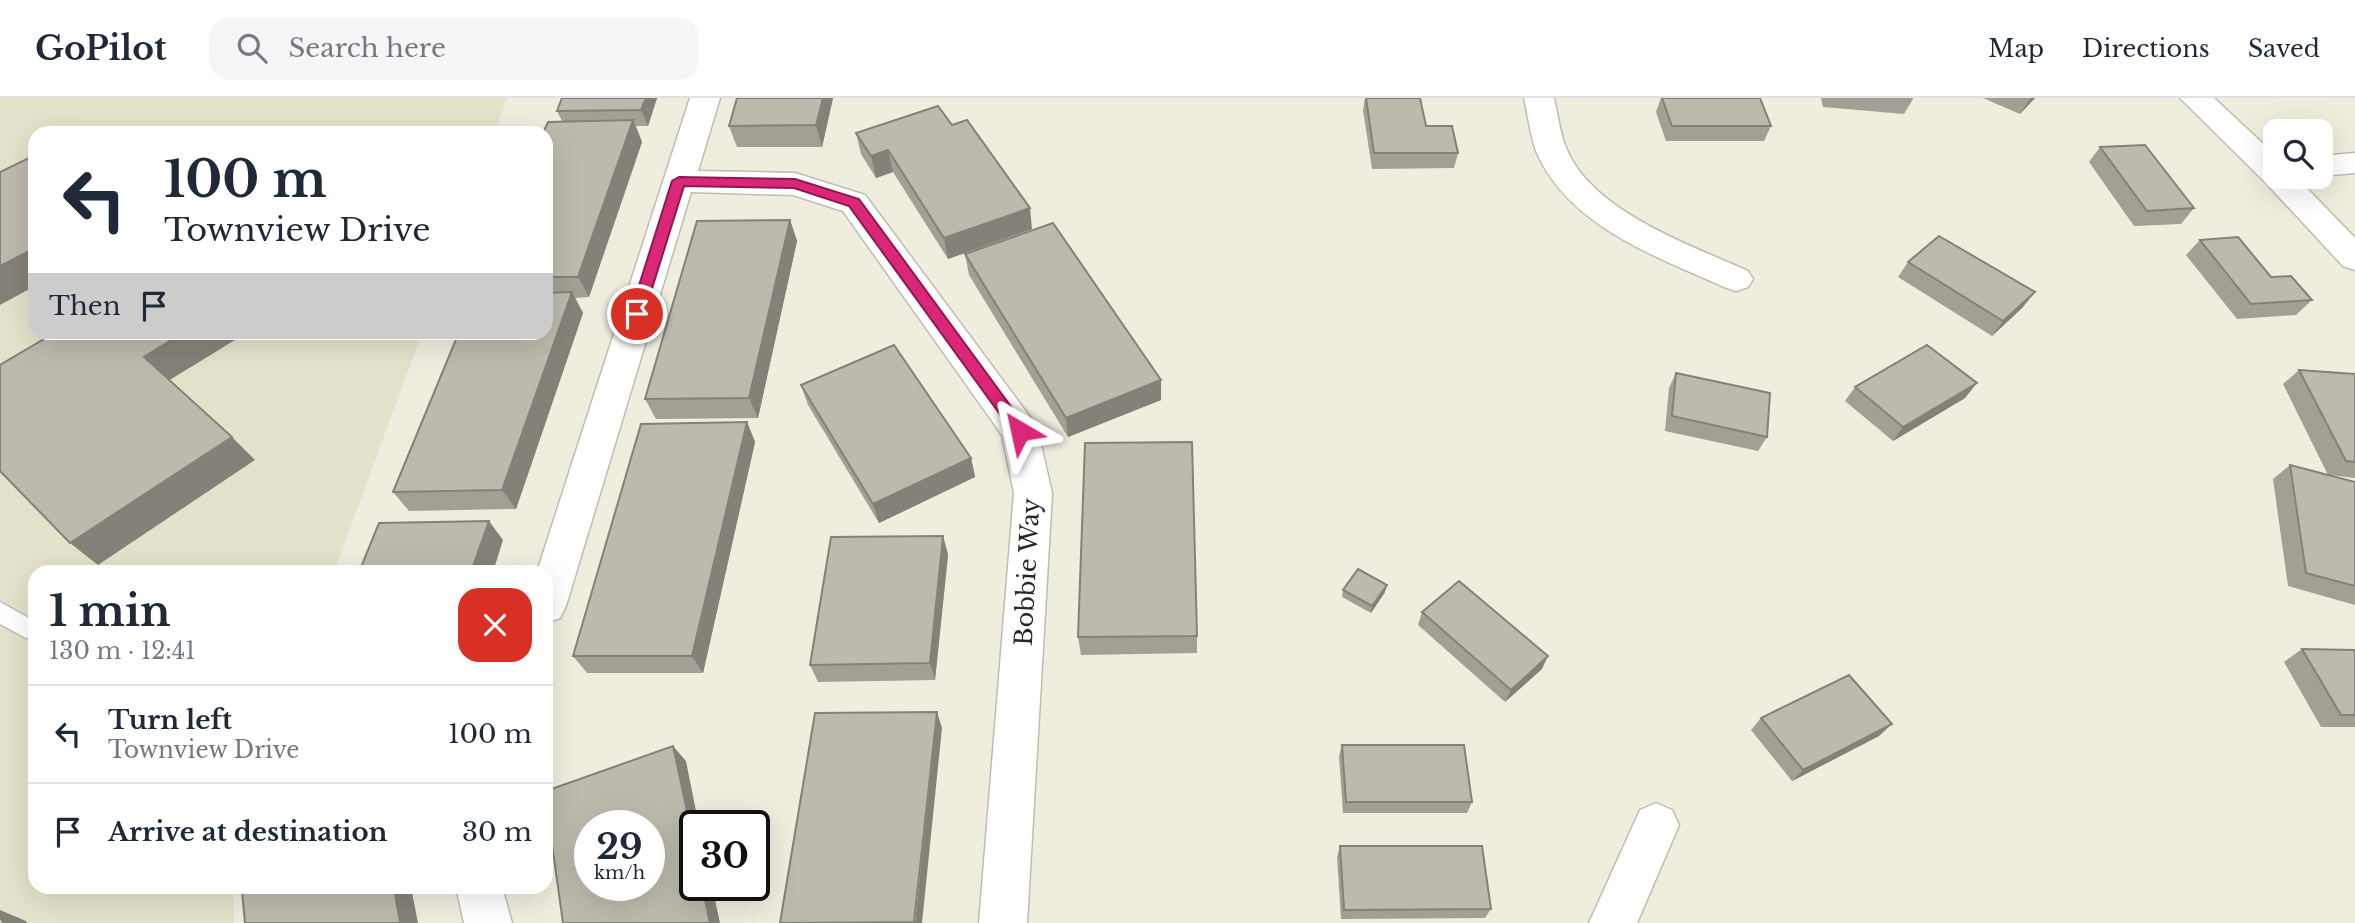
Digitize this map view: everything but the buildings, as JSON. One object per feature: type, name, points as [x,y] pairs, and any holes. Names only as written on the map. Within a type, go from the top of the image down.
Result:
[{"type":"street","points":[[553,584],[705,98]]},
{"type":"street","points":[[1539,98],[1552,153],[1569,178],[1591,202],[1637,232],[1736,279]]},
{"type":"street","points":[[2194,98],[2226,124],[2263,161]]},
{"type":"street","points":[[2333,165],[2355,163]]},
{"type":"street","name":"Bobbie Way","points":[[679,181],[795,184],[854,203],[1020,431],[1033,493],[1003,923]]},
{"type":"street","points":[[2290,189],[2355,258]]},
{"type":"street","points":[[1613,923],[1656,825]]},
{"type":"street","points":[[481,894],[488,923]]},
{"type":"lane","points":[[0,612],[26,628]]},
{"type":"shaded area","points":[[0,98],[507,98],[497,126],[28,126],[28,340],[419,340],[337,565],[28,565],[28,894],[233,894],[234,923],[0,923]]},
{"type":"route","points":[[637,314],[679,181],[795,184],[854,203],[1020,431]]}]
